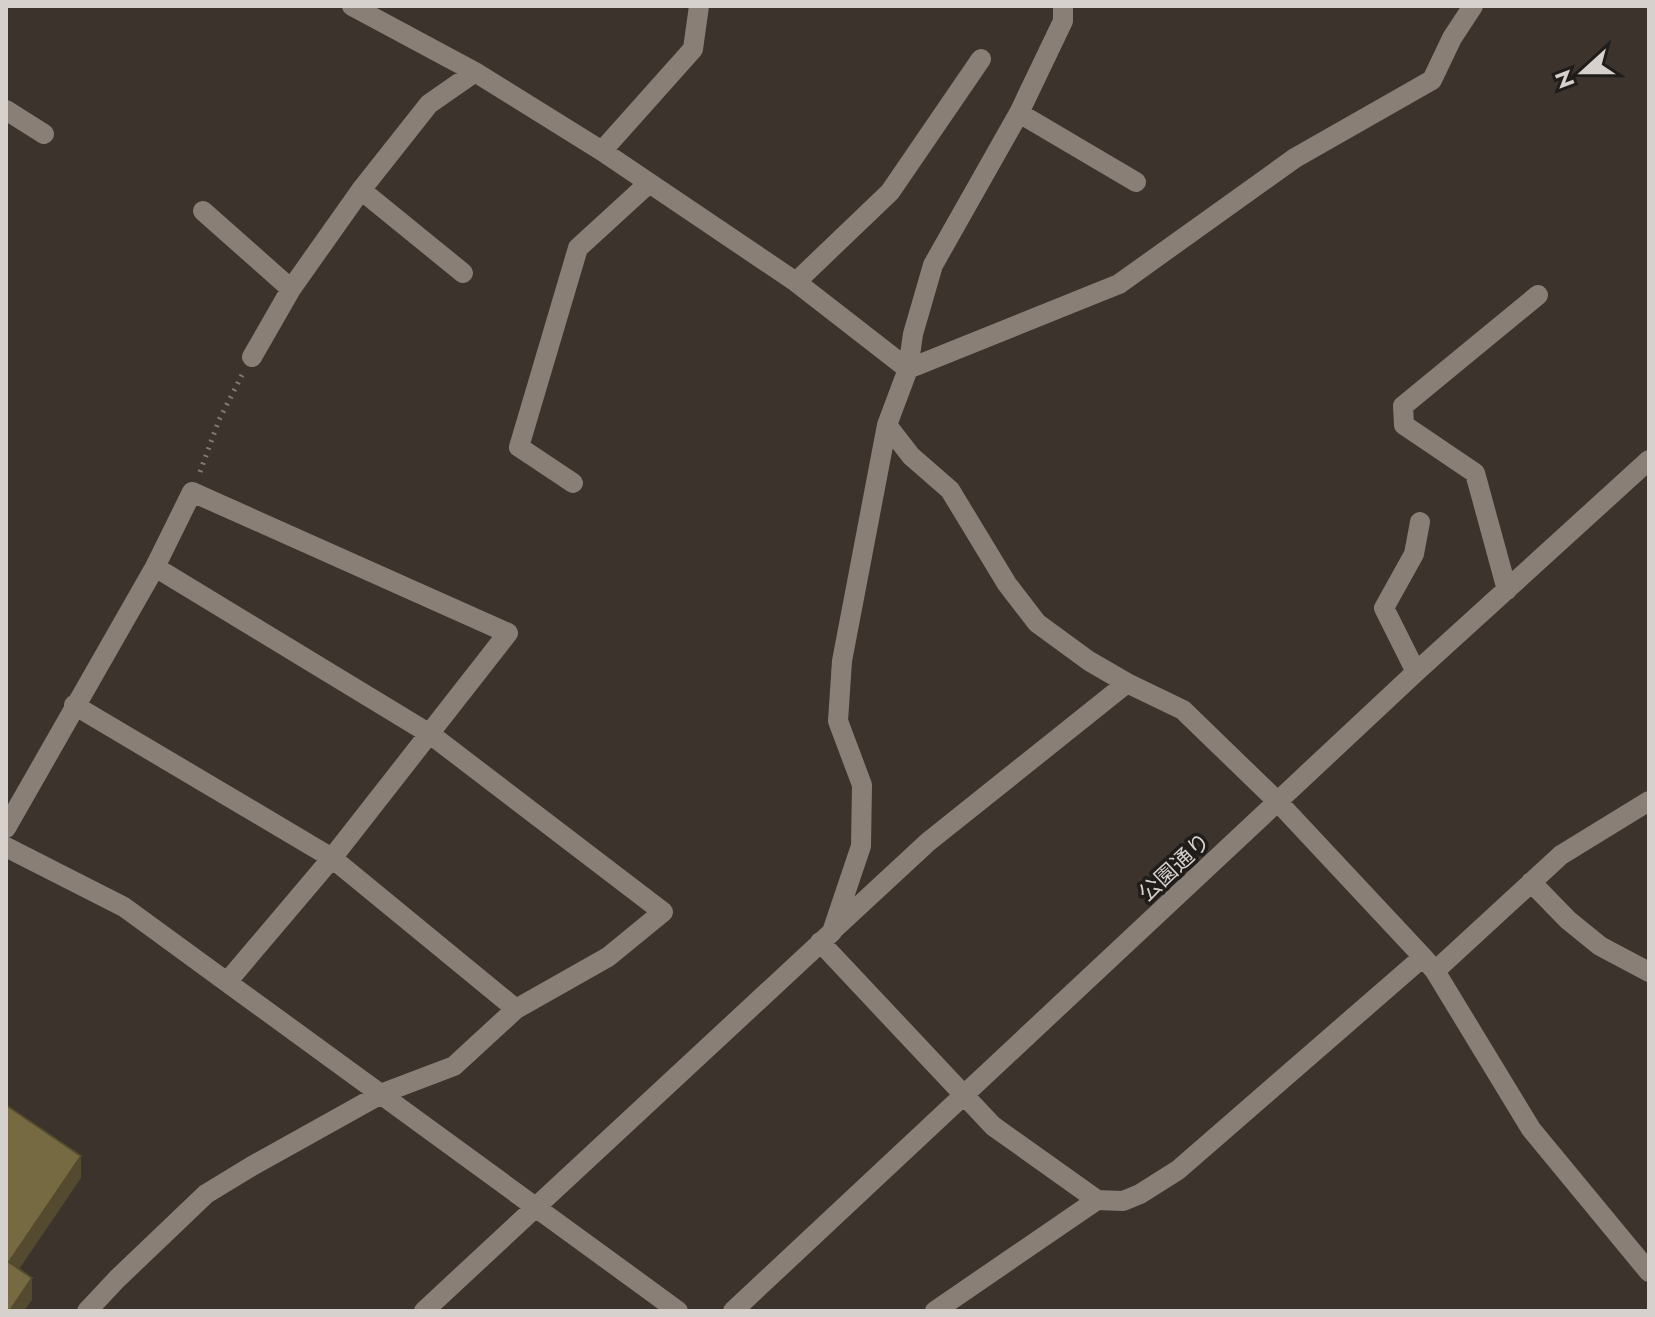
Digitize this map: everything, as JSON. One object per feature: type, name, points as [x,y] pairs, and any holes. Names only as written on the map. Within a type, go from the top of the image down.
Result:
[{"type":"street","points":[[352,6],[475,72],[602,151],[796,282],[908,369]]},
{"type":"street","points":[[602,151],[693,49],[699,6]]},
{"type":"street","points":[[826,937],[861,846],[862,785],[838,721],[842,661],[887,425],[908,369],[913,334],[933,265],[1019,113],[1063,21],[1063,6]]},
{"type":"street","points":[[908,369],[1119,284],[1295,158],[1432,80],[1452,38],[1473,6]]},
{"type":"street","points":[[796,282],[890,192],[981,59]]},
{"type":"street","points":[[252,357],[291,289],[361,190],[429,104],[475,72]]},
{"type":"street","points":[[6,110],[44,134]]},
{"type":"street","points":[[1019,113],[1136,182]]},
{"type":"street","points":[[573,483],[519,447],[578,248],[649,183]]},
{"type":"street","points":[[361,190],[463,273]]},
{"type":"street","points":[[203,211],[291,289]]},
{"type":"street","points":[[1507,590],[1475,473],[1404,425],[1403,406],[1538,295]]},
{"type":"street","points":[[887,425],[911,456],[950,490],[1007,584],[1037,623],[1089,661],[1183,710],[1278,802],[1429,964],[1531,1129],[1649,1272]]},
{"type":"street","name":"公園通り","points":[[733,1311],[1416,672],[1649,460]]},
{"type":"street","points":[[6,828],[155,567],[192,492],[508,633],[332,858],[227,982]]},
{"type":"street","points":[[1416,672],[1384,608],[1414,554],[1420,522]]},
{"type":"street","points":[[87,1311],[206,1194],[383,1093],[454,1066],[516,1009],[608,957],[663,912],[430,734],[155,567]]},
{"type":"street","points":[[424,1311],[928,842],[1127,683]]},
{"type":"street","points":[[74,705],[332,858],[516,1009]]},
{"type":"street","points":[[826,937],[993,1126],[1097,1200],[1123,1201],[1178,1170],[1561,855],[1649,801]]},
{"type":"street","points":[[6,847],[124,907],[678,1311]]},
{"type":"street","points":[[1531,882],[1568,920],[1600,946],[1649,972]]},
{"type":"street","points":[[935,1311],[1097,1200]]},
{"type":"path","points":[[192,492],[219,420],[252,357]]},
{"type":"building","points":[[6,1105],[81,1156],[9,1262],[32,1278],[11,1309],[15,1311],[6,1311]]}]
